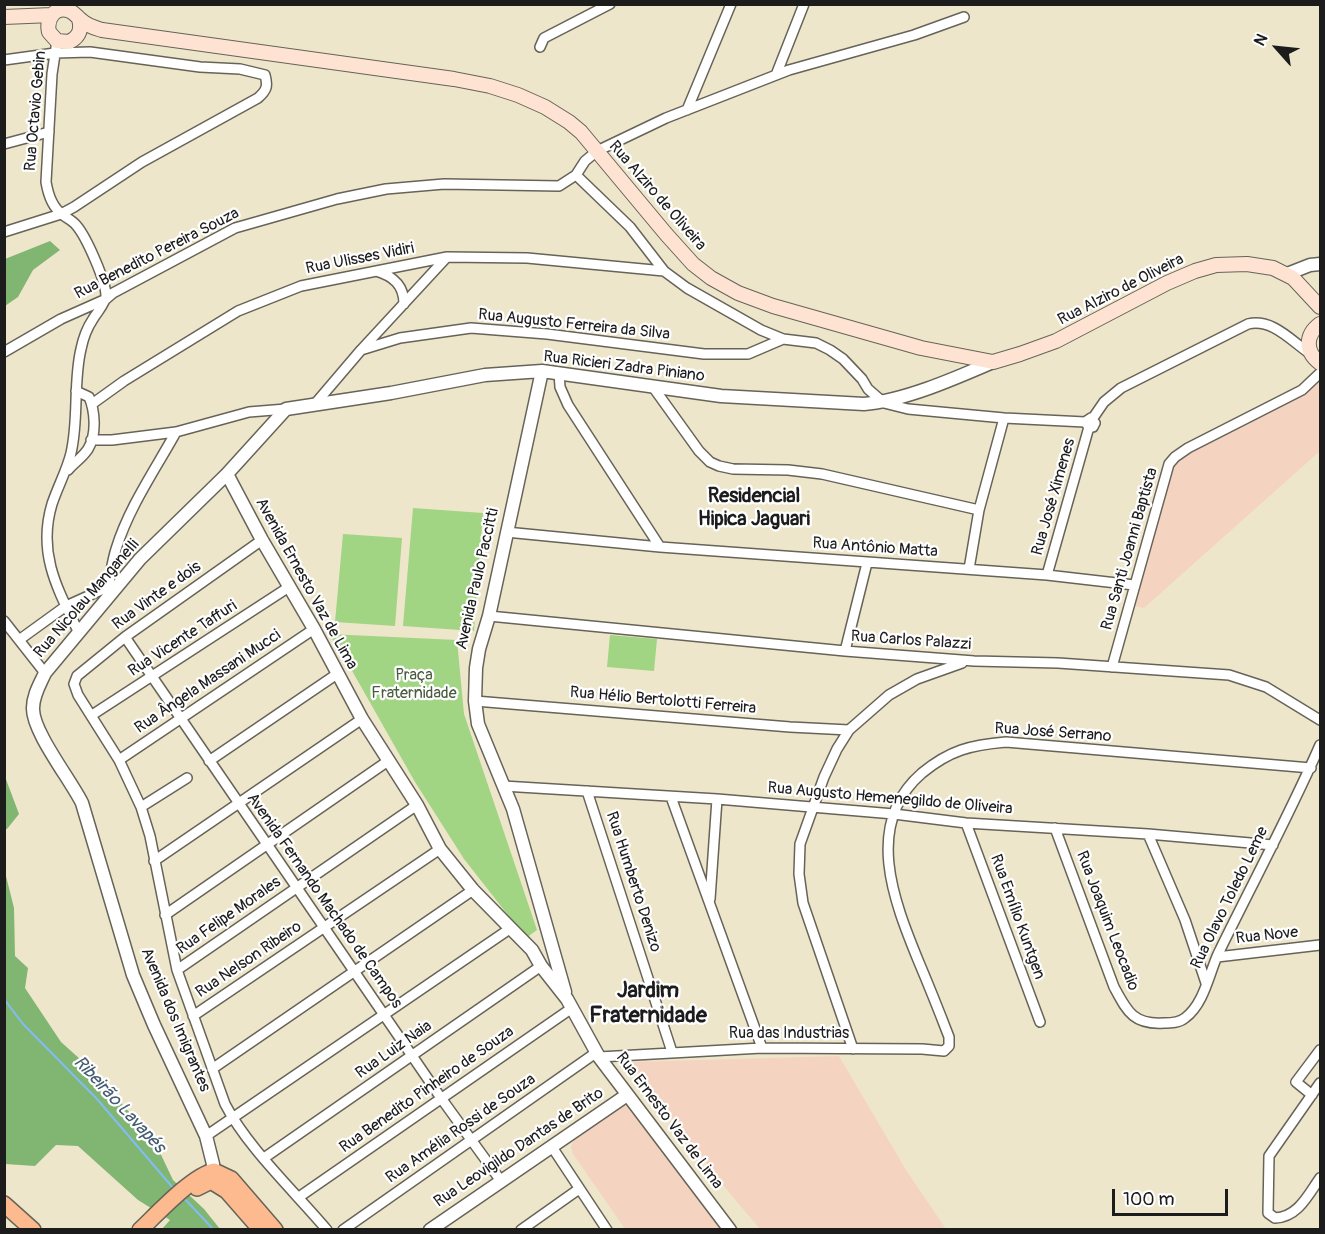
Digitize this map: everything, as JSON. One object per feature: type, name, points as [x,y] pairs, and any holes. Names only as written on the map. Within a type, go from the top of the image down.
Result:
[{"type":"main road","name":"Rua Alziro de Oliveira","points":[[8,17],[65,10],[89,26],[102,30],[490,86],[545,107],[581,132],[693,264],[711,278],[738,293],[773,306],[903,344],[993,362],[1056,341],[1167,283],[1195,271],[1216,265],[1247,264],[1273,268],[1287,274]]},
{"type":"main road","points":[[55,44],[47,26],[65,10],[80,30],[74,40]]},
{"type":"main road","name":"Rua Alziro de Oliveira","points":[[8,17],[34,27],[55,44],[69,42],[102,30]]},
{"type":"main road","points":[[1287,274],[1320,307]]},
{"type":"main road","points":[[1305,294],[1314,331],[1308,346],[1316,359]]},
{"type":"main road","points":[[213,1176],[261,1230]]},
{"type":"main road","points":[[149,1230],[201,1177],[213,1176],[231,1179],[275,1230]]},
{"type":"main road","points":[[140,1230],[175,1203]]},
{"type":"main road","points":[[8,1208],[23,1230]]},
{"type":"main road","points":[[8,1208],[33,1230]]},
{"type":"street","points":[[540,47],[544,38],[610,4]]},
{"type":"street","points":[[687,110],[731,4]]},
{"type":"street","points":[[776,75],[804,4]]},
{"type":"street","name":"Rua Benedito Pereira Souza","points":[[4,352],[61,319],[106,299],[113,292],[235,228],[337,199],[386,189],[444,184],[547,187],[566,183],[597,151],[666,118],[776,75],[964,18]]},
{"type":"street","points":[[4,60],[55,44],[200,67],[240,69],[265,75],[268,85],[265,92],[258,98],[142,162],[61,214],[4,232]]},
{"type":"street","name":"Rua Octavio Gebin","points":[[55,44],[45,166],[46,182],[49,196],[61,214],[77,225],[82,234],[103,280],[106,299]]},
{"type":"street","points":[[4,144],[49,132]]},
{"type":"street","points":[[576,175],[630,227],[664,271],[760,330],[783,339],[816,343],[830,350],[843,359],[868,389],[884,403],[908,409],[1004,418],[1089,422],[1104,402],[1121,388],[1248,324],[1264,323],[1286,336],[1316,359],[1317,376]]},
{"type":"street","points":[[315,404],[361,350],[447,257]]},
{"type":"street","name":"Rua Ulisses Vidiri","points":[[92,404],[124,381],[238,311],[301,286],[447,257],[527,258],[664,271]]},
{"type":"street","points":[[1287,274],[1310,265],[1320,264]]},
{"type":"street","points":[[375,271],[385,274],[400,286],[404,294],[404,304]]},
{"type":"street","points":[[79,633],[52,575],[47,557],[47,542],[52,505],[71,452],[81,348],[91,321],[106,299]]},
{"type":"street","name":"Rua Augusto Ferreira da Silva","points":[[361,350],[400,338],[471,328],[547,334],[704,354],[748,354],[783,339]]},
{"type":"street","points":[[1286,336],[1299,339],[1314,331]]},
{"type":"street","name":"Rua Ricieri Zadra Piniano","points":[[92,440],[106,441],[176,432],[249,412],[286,409],[391,393],[485,375],[542,371],[721,396],[864,404],[884,403],[993,362]]},
{"type":"street","name":"Avenida Paulo Paccitti","points":[[542,371],[489,616],[479,650],[475,701],[478,724],[513,809],[569,1004]]},
{"type":"street","points":[[559,373],[560,387],[568,405],[660,547]]},
{"type":"street","name":"Rua Santi Joanni Baptista","points":[[1112,667],[1167,470],[1175,457],[1220,430],[1302,390],[1317,376]]},
{"type":"street","points":[[653,387],[699,451],[710,462],[719,466],[733,469],[788,470],[822,474],[979,510]]},
{"type":"street","points":[[63,477],[86,451],[92,440],[94,413],[92,404],[86,394],[76,391]]},
{"type":"street","name":"Rua Nicolau Manganelli","points":[[95,846],[82,803],[35,722],[33,705],[45,673],[57,656],[79,633],[108,593],[227,474],[286,409]]},
{"type":"street","points":[[969,569],[979,510],[1004,418]]},
{"type":"street","name":"Rua José Ximenes","points":[[1047,575],[1089,422]]},
{"type":"street","points":[[20,640],[66,606],[108,593],[110,569],[116,547],[151,475],[176,432]]},
{"type":"street","points":[[71,452],[75,462]]},
{"type":"street","name":"Avenida Ernesto Vaz de Lima","points":[[227,474],[362,719],[417,805],[440,849],[473,890],[532,950],[569,1004]]},
{"type":"street","name":"Rua Antônio Matta","points":[[506,532],[660,547],[1047,575],[1134,585]]},
{"type":"street","name":"Rua Vinte e dois","points":[[92,715],[78,695],[74,681],[80,673],[125,637],[262,540]]},
{"type":"street","points":[[845,651],[867,563]]},
{"type":"street","name":"Rua Vicente Taffuri","points":[[92,715],[289,587]]},
{"type":"street","name":"Rua Carlos Palazzi","points":[[489,616],[845,651],[974,661],[1058,663],[1229,675],[1266,687],[1320,720]]},
{"type":"street","points":[[4,621],[45,673]]},
{"type":"street","name":"Rua Ângela Massani Mucci","points":[[119,760],[314,629]]},
{"type":"street","name":"Avenida Fernando Machado de Campos","points":[[125,637],[441,1098],[501,1181]]},
{"type":"street","points":[[853,1049],[803,903],[799,874],[800,844],[812,808],[837,749],[849,730],[889,695],[917,680],[956,664],[974,661]]},
{"type":"street","points":[[209,761],[338,674]]},
{"type":"street","name":"Rua Hélio Bertolotti Ferreira","points":[[475,701],[849,730]]},
{"type":"street","points":[[92,715],[119,760],[141,807],[177,970],[231,1117],[327,1230]]},
{"type":"street","points":[[154,861],[362,719]]},
{"type":"street","name":"Rua José Serrano","points":[[944,1051],[949,1046],[949,1037],[900,915],[891,879],[888,842],[894,814],[903,795],[913,781],[936,762],[953,752],[976,744],[1006,742],[1311,768]]},
{"type":"street","name":"Rua Olavo Toledo Leme","points":[[1138,1021],[1149,1024],[1179,1022],[1192,1011],[1311,768],[1320,745]]},
{"type":"street","points":[[165,915],[388,761]]},
{"type":"street","points":[[141,807],[187,778]]},
{"type":"street","name":"Rua Augusto Hemenegildo de Oliveira","points":[[503,786],[717,799],[894,814],[966,823],[1148,834],[1273,845]]},
{"type":"street","name":"Rua Humberto Denizo","points":[[587,791],[672,1052]]},
{"type":"street","points":[[671,797],[762,1048]]},
{"type":"street","points":[[710,904],[717,799]]},
{"type":"street","name":"Rua Felipe Morales","points":[[177,970],[417,805]]},
{"type":"street","name":"Rua Emílio Kuntgen","points":[[966,823],[1040,1022]]},
{"type":"street","name":"Rua Joaquim Leocadio","points":[[1056,828],[1114,987],[1124,1006],[1138,1021]]},
{"type":"street","points":[[1148,834],[1185,920],[1206,983]]},
{"type":"street","name":"Avenida dos Imigrantes","points":[[95,846],[133,975],[206,1136],[213,1176]]},
{"type":"street","name":"Rua Nelson Ribeiro","points":[[193,1016],[440,849]]},
{"type":"street","points":[[212,1069],[473,890]]},
{"type":"street","points":[[206,1136],[511,928]]},
{"type":"street","points":[[532,950],[549,937]]},
{"type":"street","name":"Rua Nove","points":[[1217,957],[1320,945]]},
{"type":"street","name":"Rua Luiz Naia","points":[[264,1158],[541,966]]},
{"type":"street","name":"Rua Ernesto Vaz de Lima","points":[[569,1004],[598,1055],[730,1230]]},
{"type":"street","name":"Rua Benedito Pinheiro de Souza","points":[[299,1197],[441,1098],[569,1004]]},
{"type":"street","name":"Rua das Industrias","points":[[598,1055],[762,1048],[944,1051]]},
{"type":"street","points":[[1312,1095],[1296,1082],[1320,1050]]},
{"type":"street","name":"Rua Amélia Rossi de Souza","points":[[343,1230],[598,1055]]},
{"type":"street","points":[[1320,1083],[1269,1156],[1268,1213],[1275,1218],[1284,1218],[1296,1211],[1320,1178]]},
{"type":"street","name":"Rua Leovigildo Dantas de Brito","points":[[435,1228],[627,1095]]},
{"type":"street","points":[[552,1147],[608,1230]]},
{"type":"street","points":[[521,1230],[579,1189]]},
{"type":"shaded area","points":[[1320,374],[1320,451],[1144,608],[1133,606],[1175,462]]},
{"type":"shaded area","points":[[839,1056],[906,1170],[946,1229],[760,1229],[721,1183],[630,1062]]},
{"type":"shaded area","points":[[628,1105],[723,1229],[625,1229],[573,1154],[571,1147],[573,1141],[622,1106]]},
{"type":"green space","points":[[50,241],[60,250],[33,270],[18,297],[5,306],[5,259]]},
{"type":"green space","points":[[413,508],[483,513],[474,631],[403,626]]},
{"type":"green space","points":[[343,534],[402,538],[395,626],[335,622]]},
{"type":"green space","name":"Praça Fraternidade","points":[[328,634],[457,640],[464,714],[537,930],[526,938],[464,859],[415,782],[338,646]]},
{"type":"green space","points":[[610,635],[657,639],[654,671],[607,667]]},
{"type":"green space","points":[[4,774],[19,814],[7,829],[4,829]]},
{"type":"green space","points":[[4,868],[14,908],[15,956],[28,968],[25,988],[61,1042],[90,1068],[154,1140],[173,1180],[204,1209],[220,1229],[162,1229],[170,1220],[138,1200],[78,1146],[56,1145],[35,1166],[5,1164]]},
{"type":"waterway","name":"Ribeirão Lavapés","points":[[4,999],[23,1024],[97,1099],[174,1189]]},
{"type":"waterway","name":"Ribeirão Lavapés","points":[[183,1197],[214,1230]]},
{"type":"district","name":"Residencial Hipica Jaguari","points":[[754,508]]},
{"type":"district","name":"Jardim Fraternidade","points":[[648,1004]]}]
